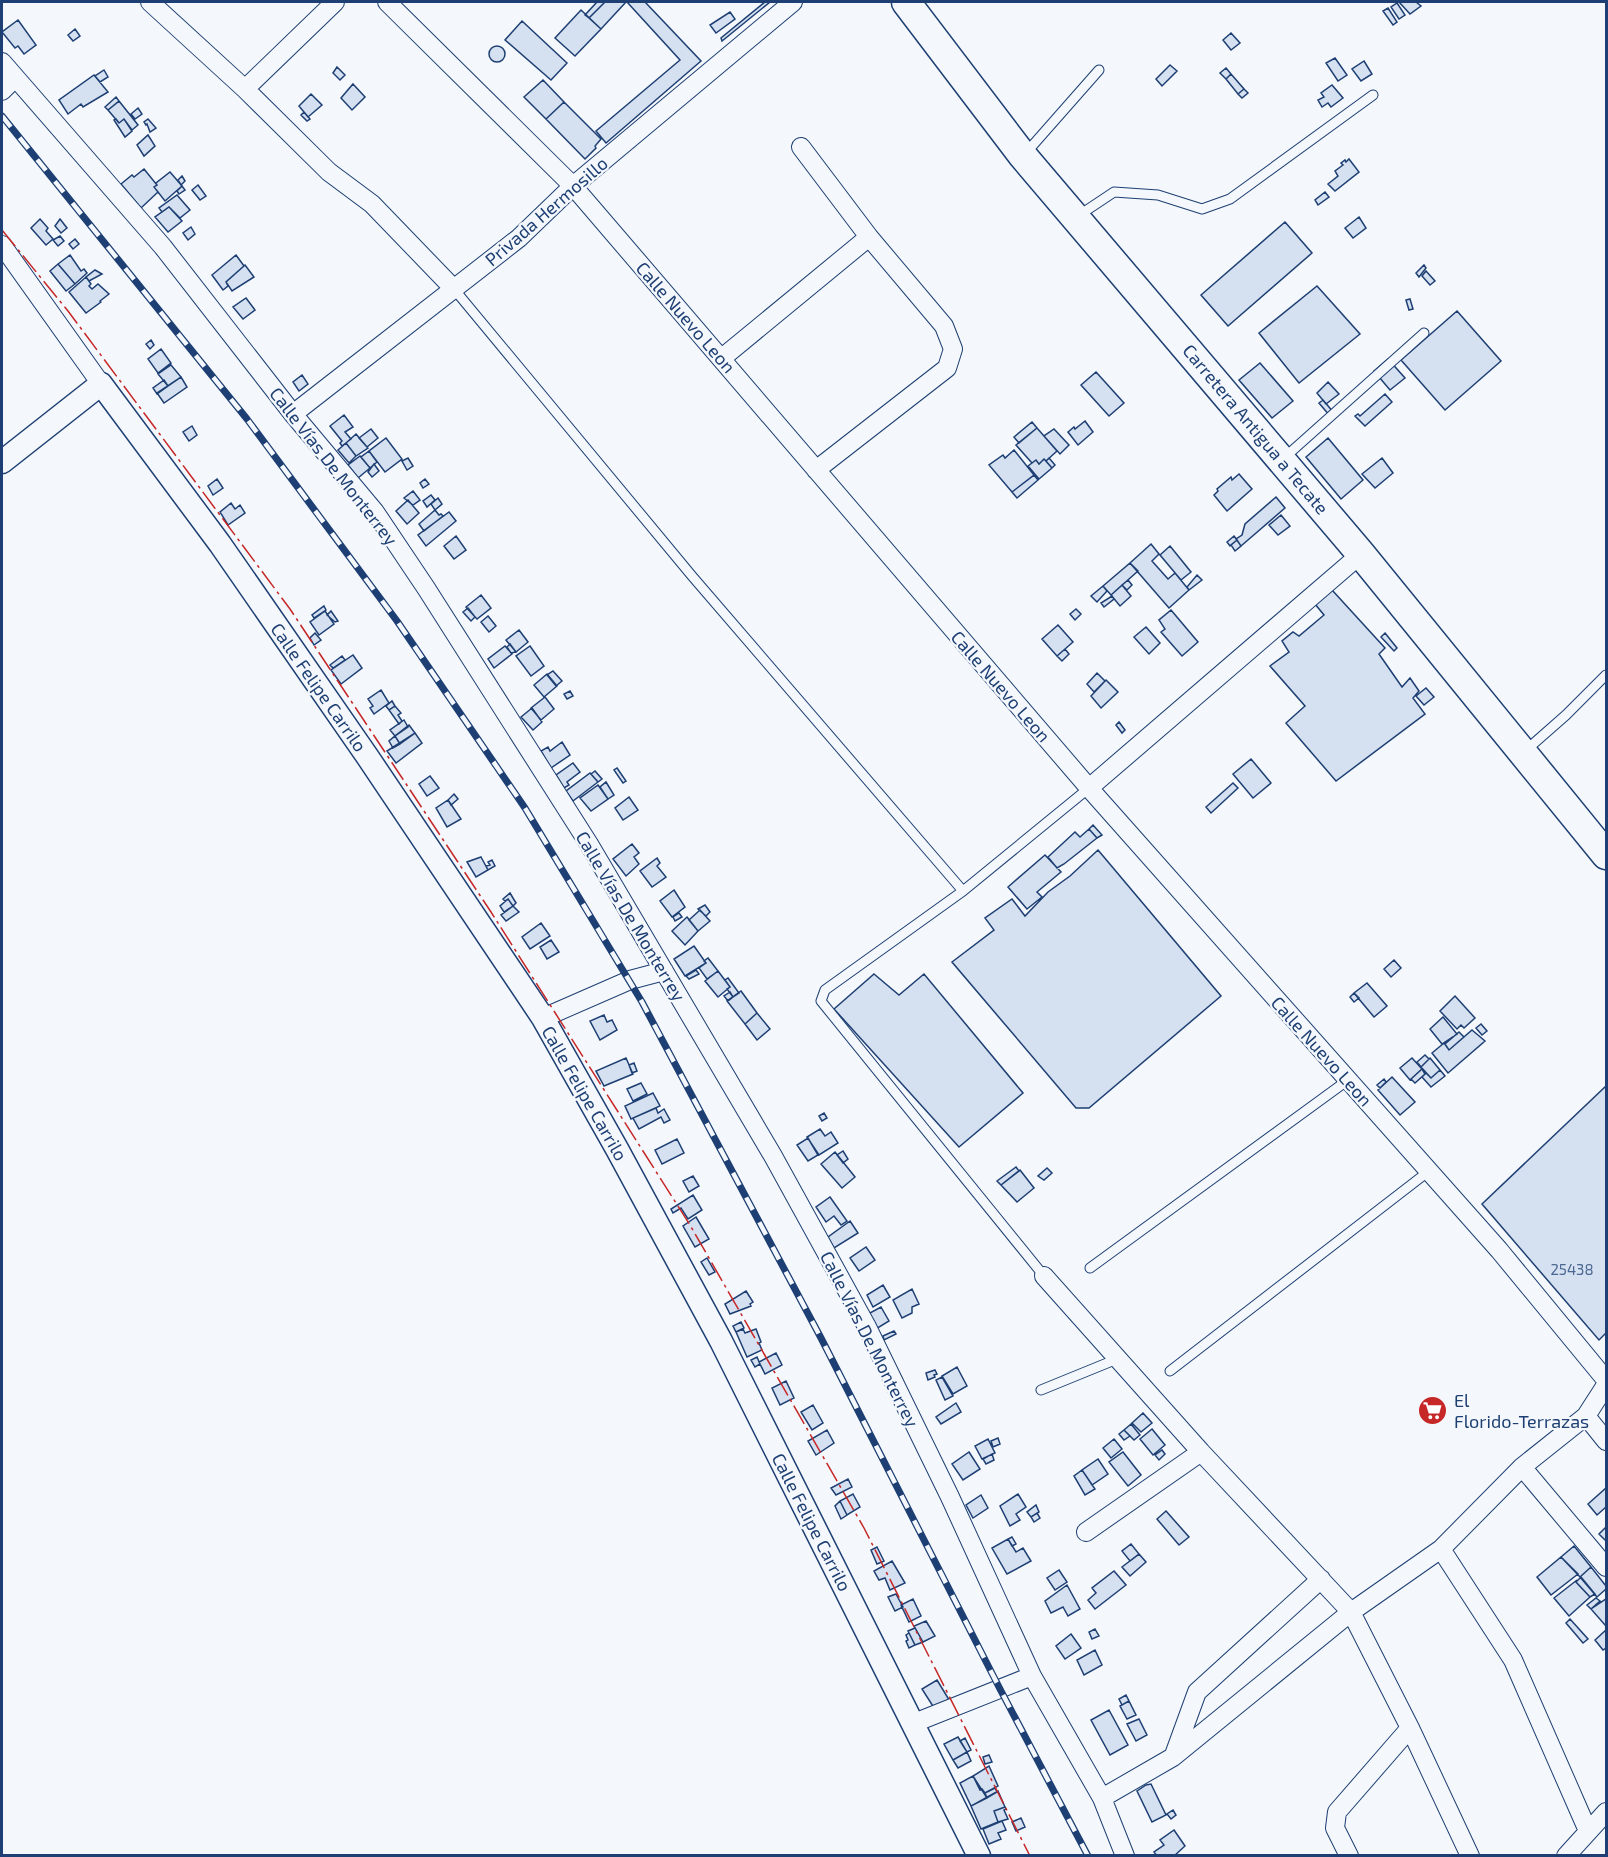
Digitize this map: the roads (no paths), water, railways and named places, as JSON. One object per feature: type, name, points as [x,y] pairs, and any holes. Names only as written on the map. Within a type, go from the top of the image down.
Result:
[{"type":"main road","name":"Carretera Antigua a Tecate","points":[[906,2],[1023,156],[1361,554],[1606,855]]},
{"type":"street","points":[[150,2],[245,89],[329,172],[372,204],[454,289]]},
{"type":"street","points":[[245,89],[335,2]]},
{"type":"street","name":"Calle Nuevo Leon","points":[[387,2],[573,186],[1089,789],[1499,1250],[1606,1380]]},
{"type":"street","name":"Privada Hermosillo","points":[[293,414],[519,238],[573,186],[793,2]]},
{"type":"street","name":"Calle Vías De Monterrey","points":[[2,63],[8,84],[163,247],[293,414],[375,512],[589,844],[773,1156],[866,1325],[950,1497],[1032,1677],[1102,1798],[1125,1856]]},
{"type":"street","points":[[801,147],[869,237],[944,326],[953,349],[947,368],[816,470]]},
{"type":"street","points":[[722,358],[869,237]]},
{"type":"street","points":[[2,245],[101,384],[2,462]]},
{"type":"street","name":"Calle Felipe Carrilo","points":[[101,384],[227,554],[367,756],[543,1018],[623,1159],[721,1341],[979,1856]]},
{"type":"street","points":[[1089,789],[1361,554]]},
{"type":"street","points":[[543,1018],[630,980],[664,971]]},
{"type":"street","points":[[1044,1276],[1201,1452],[1351,1612],[1410,1728],[1470,1856]]},
{"type":"street","points":[[1102,1798],[1173,1757],[1351,1612],[1441,1549],[1522,1467],[1586,1416],[1606,1384]]},
{"type":"street","points":[[1586,1416],[1606,1441]]},
{"type":"street","points":[[1086,1532],[1201,1452]]},
{"type":"street","points":[[1522,1467],[1606,1567]]},
{"type":"street","points":[[1441,1549],[1513,1660],[1588,1831]]},
{"type":"street","points":[[1173,1757],[1197,1692],[1321,1579]]},
{"type":"street","points":[[914,1723],[1032,1677]]},
{"type":"street","points":[[1349,1856],[1335,1828],[1337,1812],[1410,1728]]},
{"type":"street","points":[[1566,1856],[1606,1812]]},
{"type":"lane","points":[[1023,156],[1099,70]]},
{"type":"lane","points":[[1076,217],[1114,192],[1158,195],[1202,209],[1230,199],[1373,95]]},
{"type":"lane","points":[[454,289],[692,576],[963,891]]},
{"type":"lane","points":[[1282,460],[1424,333]]},
{"type":"lane","points":[[1523,753],[1606,675]]},
{"type":"lane","points":[[1044,1276],[821,1001],[825,990],[963,891],[1089,789]]},
{"type":"lane","points":[[1090,1268],[1348,1080]]},
{"type":"lane","points":[[1170,1371],[1429,1172]]},
{"type":"lane","points":[[1041,1390],[1117,1359]]},
{"type":"railway","points":[[2,116],[247,419],[397,621],[525,808],[642,1002],[821,1338],[1088,1856]]},
{"type":"place","name":"El Florido-Terrazas","points":[[1433,1410]]}]
